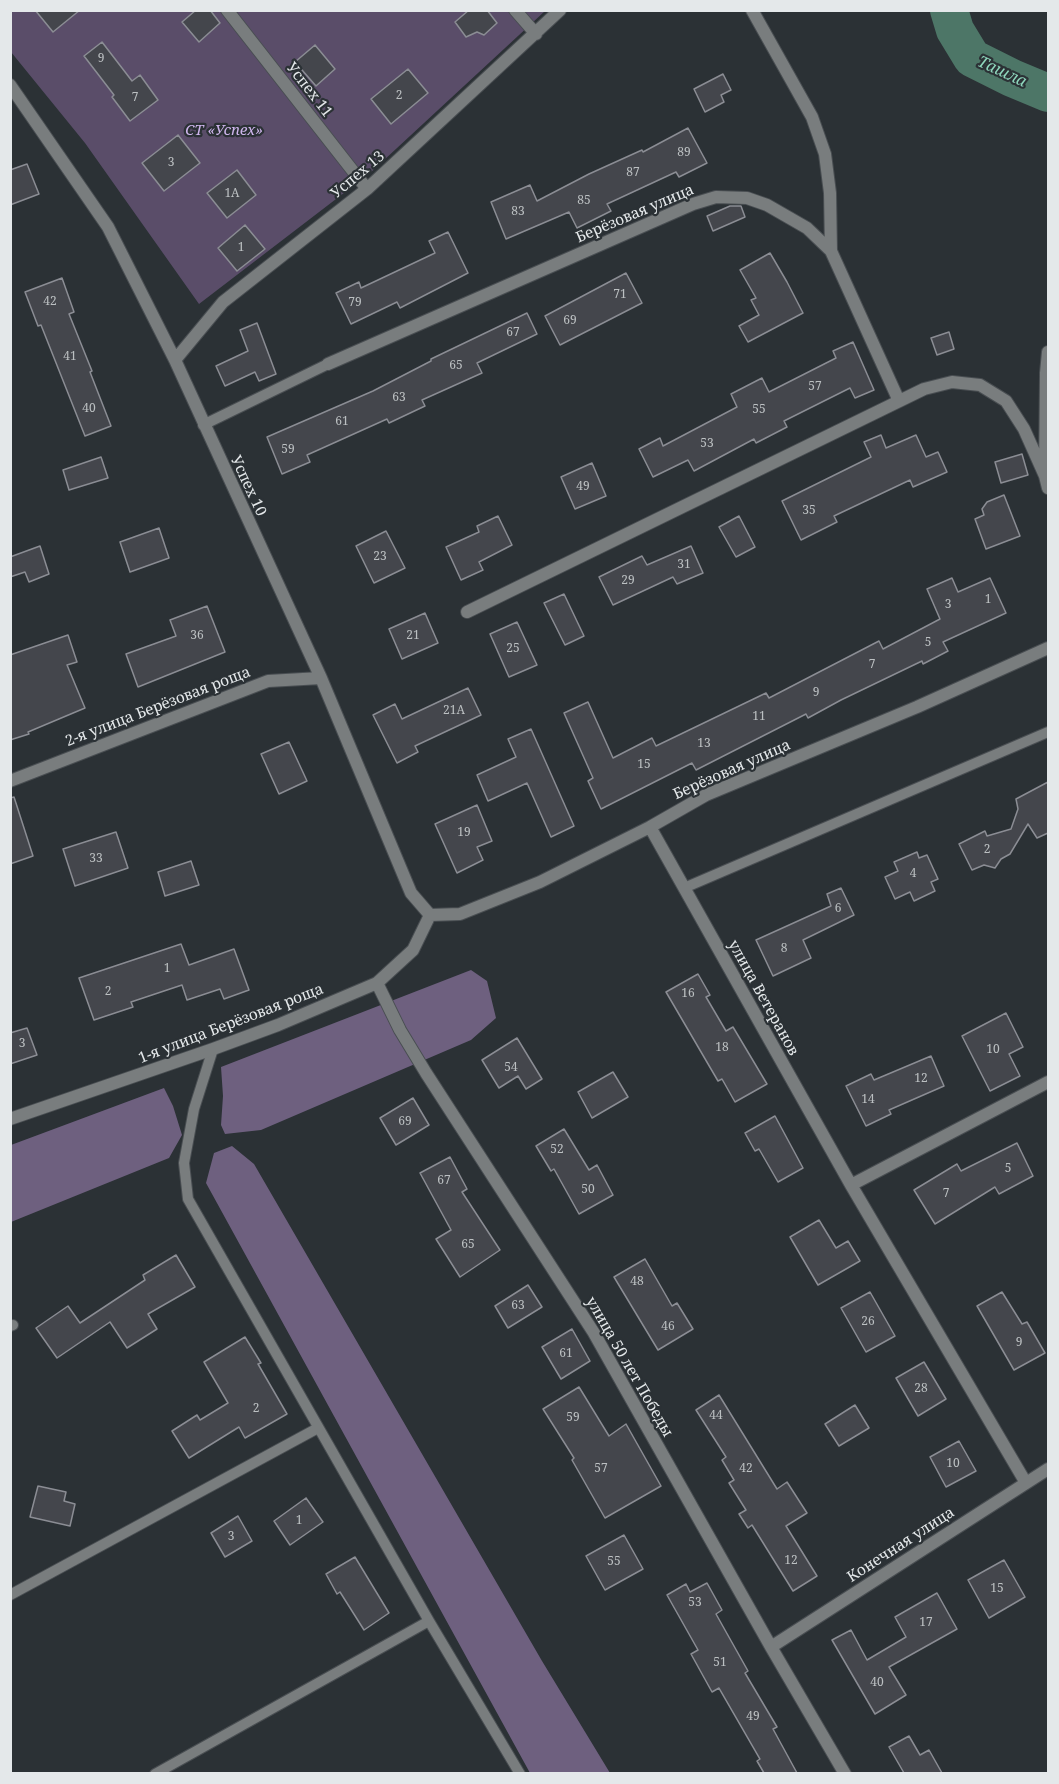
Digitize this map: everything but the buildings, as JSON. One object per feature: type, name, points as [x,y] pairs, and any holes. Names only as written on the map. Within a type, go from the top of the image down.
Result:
[{"type":"street","name":"Успех 11","points":[[227,10],[367,189]]},
{"type":"street","points":[[515,10],[536,34]]},
{"type":"street","name":"Успех 13","points":[[175,360],[222,302],[367,189],[560,10]]},
{"type":"street","points":[[752,10],[812,117],[825,154],[830,193],[831,251]]},
{"type":"street","name":"Успех 10","points":[[10,85],[108,227],[175,360],[321,678],[411,893],[430,915]]},
{"type":"street","name":"Берёзовая улица","points":[[328,364],[693,204],[716,197],[747,198],[768,205],[807,228],[831,251],[899,401]]},
{"type":"street","points":[[1047,482],[1046,373],[1048,352]]},
{"type":"street","points":[[467,612],[924,389],[952,382],[980,385],[1006,401],[1024,429],[1047,482]]},
{"type":"street","name":"Берёзовая улица","points":[[430,915],[460,914],[540,882],[706,795],[1048,648]]},
{"type":"street","name":"2-я улица Берёзовая роща","points":[[10,781],[268,681],[321,678]]},
{"type":"street","name":"улица Ветеранов","points":[[650,826],[851,1185],[1026,1483]]},
{"type":"street","name":"1-я улица Берёзовая роща","points":[[10,1119],[278,1025],[376,983],[413,950],[430,915]]},
{"type":"street","name":"улица 50 лет Победы","points":[[376,983],[400,1030],[426,1073],[594,1333],[771,1647],[845,1773]]},
{"type":"street","points":[[851,1185],[1048,1082]]},
{"type":"street","name":"Конечная улица","points":[[771,1647],[1048,1469]]},
{"type":"lane","points":[[203,425],[328,364]]},
{"type":"lane","points":[[684,888],[1048,732]]},
{"type":"lane","points":[[213,1049],[194,1109],[184,1163],[188,1199],[429,1622],[520,1773]]},
{"type":"lane","points":[[10,1595],[318,1428]]},
{"type":"lane","points":[[155,1773],[429,1622]]},
{"type":"green space","name":"СТ «Успех»","points":[[10,11],[545,11],[370,173],[199,304],[85,143],[11,52]]},
{"type":"shaded area","points":[[471,970],[487,981],[496,1018],[471,1040],[261,1130],[225,1134],[221,1125],[223,1096],[221,1067]]},
{"type":"shaded area","points":[[164,1088],[173,1106],[182,1135],[169,1158],[11,1222],[11,1145]]},
{"type":"shaded area","points":[[232,1146],[254,1164],[542,1661],[610,1773],[530,1773],[206,1183],[214,1153]]},
{"type":"waterway","name":"Ташла","points":[[949,10],[955,30],[972,58],[1048,93]]}]
